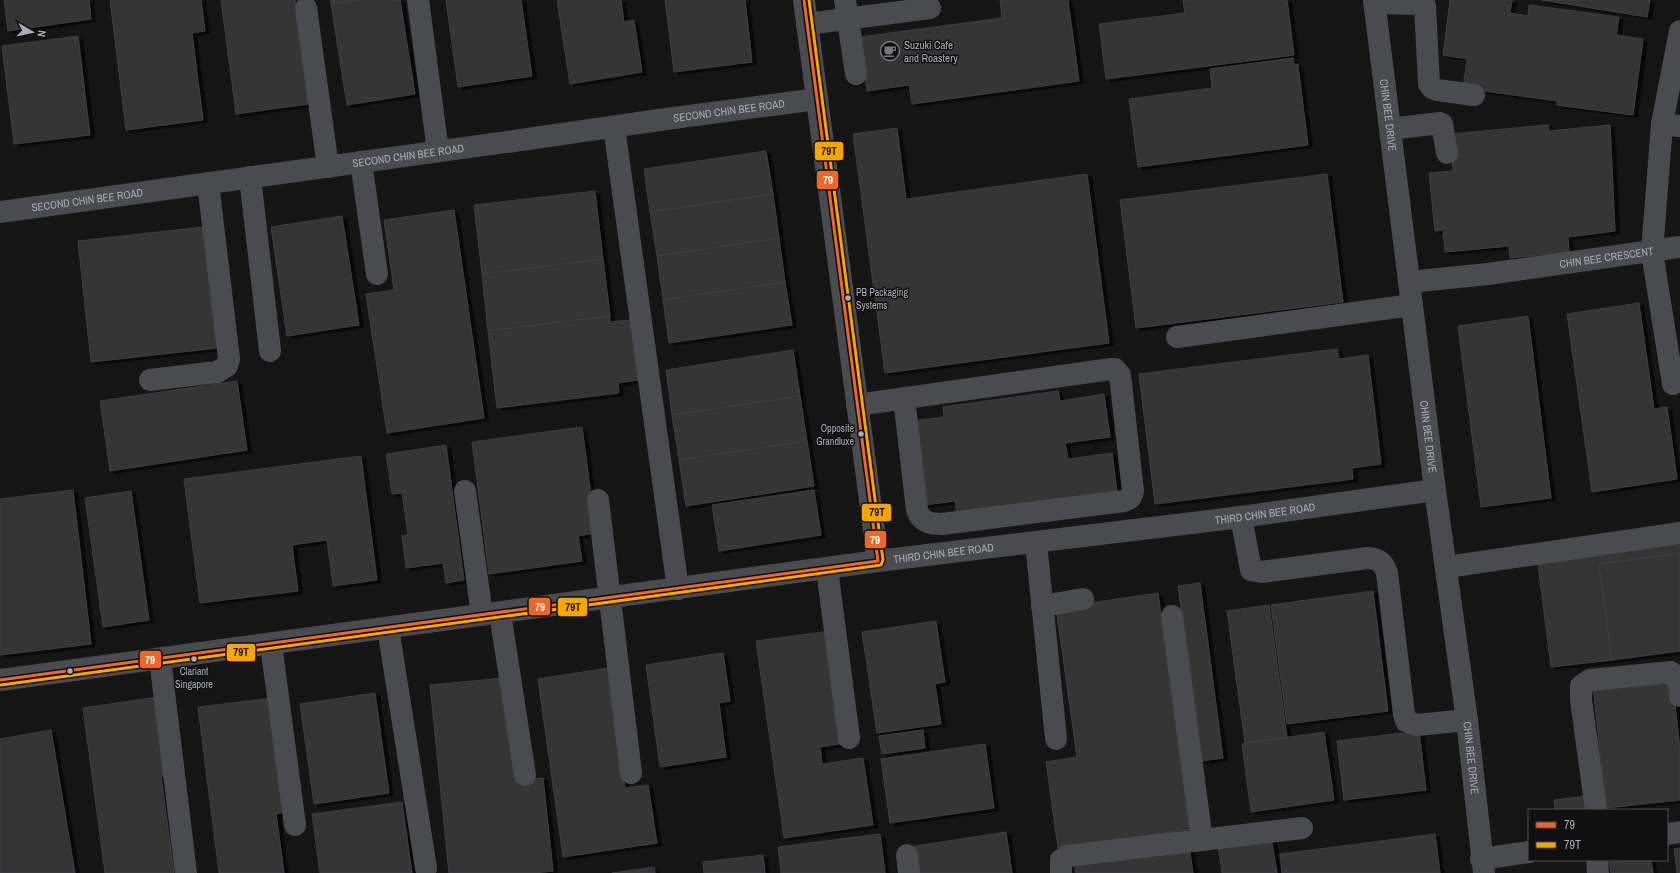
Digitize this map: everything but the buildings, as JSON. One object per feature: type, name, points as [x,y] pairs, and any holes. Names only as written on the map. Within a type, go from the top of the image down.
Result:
[{"type":"street","points":[[418,0],[438,151]]},
{"type":"street","points":[[804,0],[878,561]]},
{"type":"street","points":[[1374,1],[1421,4],[1425,6],[1429,84],[1432,88],[1437,90],[1474,95]]},
{"type":"street","name":"CHIN BEE DRIVE","points":[[1374,1],[1435,490],[1447,567],[1467,720],[1483,866]]},
{"type":"street","points":[[306,8],[328,166]]},
{"type":"street","points":[[807,24],[846,9],[930,8]]},
{"type":"street","points":[[846,9],[856,74]]},
{"type":"street","name":"CHIN BEE CRESCENT","points":[[1410,282],[1488,274],[1652,252],[1671,125],[1680,31]]},
{"type":"street","name":"SECOND CHIN BEE ROAD","points":[[0,212],[817,99]]},
{"type":"street","points":[[1390,129],[1440,123],[1442,124],[1447,153]]},
{"type":"street","points":[[614,127],[678,589]]},
{"type":"street","points":[[361,162],[377,274]]},
{"type":"street","points":[[250,177],[270,351]]},
{"type":"street","points":[[150,380],[216,372],[227,366],[229,359],[208,183]]},
{"type":"street","points":[[1672,384],[1652,252],[1680,247]]},
{"type":"street","points":[[1177,337],[1412,305]]},
{"type":"street","points":[[857,405],[904,398],[1114,369],[1120,375],[1132,495],[1124,501],[950,523],[932,524],[925,522],[920,517],[917,510],[904,398]]},
{"type":"street","points":[[465,490],[525,775]]},
{"type":"street","name":"THIRD CHIN BEE ROAD","points":[[0,680],[878,561],[1241,517],[1435,490]]},
{"type":"street","points":[[598,500],[631,773]]},
{"type":"street","points":[[1241,517],[1251,570],[1261,572],[1368,558],[1376,559],[1382,562],[1387,573],[1406,721],[1417,725],[1467,720]]},
{"type":"street","points":[[1447,567],[1680,533]]},
{"type":"street","points":[[1036,542],[1056,739]]},
{"type":"street","points":[[827,569],[849,738]]},
{"type":"street","points":[[1042,606],[1083,599]]},
{"type":"street","points":[[1172,616],[1202,840]]},
{"type":"street","points":[[388,628],[426,868]]},
{"type":"street","points":[[271,644],[295,824]]},
{"type":"street","points":[[160,659],[186,873]]},
{"type":"street","points":[[1596,809],[1581,700],[1581,686],[1590,680],[1671,672],[1679,683],[1680,696]]},
{"type":"street","points":[[1061,873],[1061,860],[1067,856],[1302,828]]},
{"type":"street","points":[[1668,834],[1680,832]]},
{"type":"street","points":[[1483,866],[1528,852]]},
{"type":"street","points":[[1596,861],[1598,873]]},
{"type":"transit line","name":"79","points":[[0,680],[878,561],[804,0]]},
{"type":"transit line","name":"79T","points":[[1,685],[881,565],[883,560],[809,0]]},
{"type":"place","name":"Suzuki Cafe and Roastery","points":[[890,51]]},
{"type":"place","name":"PB Packaging Systems","points":[[848,298]]},
{"type":"place","name":"Opposite Grandluxe","points":[[861,434]]},
{"type":"place","name":"Clariant Singapore","points":[[194,659]]}]
